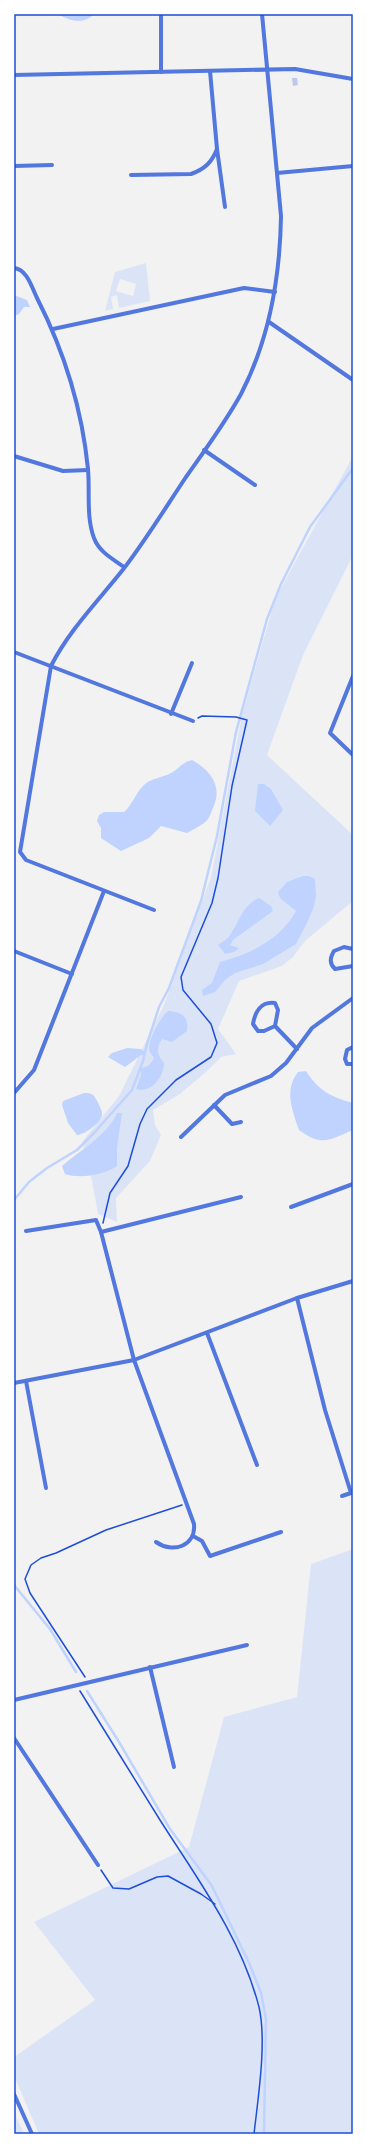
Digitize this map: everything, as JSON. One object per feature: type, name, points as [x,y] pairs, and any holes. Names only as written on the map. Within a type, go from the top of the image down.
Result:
[{"type":"street","points":[[161,14],[161,72]]},
{"type":"street","points":[[154,910],[26,860],[20,852],[51,666],[60,648],[124,567],[241,393],[256,362],[269,322],[275,292],[281,242],[277,173],[262,14]]},
{"type":"street","points":[[14,75],[295,69],[353,79]]},
{"type":"street","points":[[210,71],[217,149],[225,207]]},
{"type":"street","points":[[131,175],[196,172],[208,165],[213,159],[217,149]]},
{"type":"street","points":[[14,166],[52,165]]},
{"type":"street","points":[[277,173],[353,166]]},
{"type":"street","points":[[14,268],[26,275],[53,329],[75,400],[88,470],[90,523],[94,539],[100,550],[124,567]]},
{"type":"street","points":[[53,329],[244,288],[275,292]]},
{"type":"street","points":[[269,322],[353,380]]},
{"type":"street","points":[[204,450],[255,485]]},
{"type":"street","points":[[14,456],[63,471],[88,470]]},
{"type":"street","points":[[14,652],[171,714],[193,721]]},
{"type":"street","points":[[171,714],[192,663]]},
{"type":"street","points":[[353,676],[330,734],[353,755]]},
{"type":"street","points":[[14,1093],[34,1070],[104,891]]},
{"type":"street","points":[[353,949],[344,947],[334,951],[330,958],[331,965],[335,969],[353,966]]},
{"type":"street","points":[[14,951],[72,974]]},
{"type":"street","points":[[181,1137],[225,1095],[271,1076],[286,1063],[312,1028],[353,998]]},
{"type":"street","points":[[268,1002],[275,1003],[278,1010],[275,1026],[264,1031],[258,1030],[253,1024],[255,1014],[268,1002]]},
{"type":"street","points":[[275,1026],[297,1049]]},
{"type":"street","points":[[353,1047],[348,1050],[344,1059],[347,1064],[353,1064]]},
{"type":"street","points":[[214,1105],[232,1124],[242,1122]]},
{"type":"street","points":[[291,1207],[353,1184]]},
{"type":"street","points":[[102,1232],[241,1197]]},
{"type":"street","points":[[26,1231],[96,1220],[102,1232],[134,1360],[194,1524],[193,1536],[190,1542],[178,1548],[156,1542]]},
{"type":"street","points":[[14,1383],[134,1360],[297,1298],[353,1281]]},
{"type":"street","points":[[297,1298],[325,1410],[351,1493],[342,1496]]},
{"type":"street","points":[[207,1333],[257,1465]]},
{"type":"street","points":[[26,1381],[46,1488]]},
{"type":"street","points":[[193,1536],[202,1541],[210,1556],[281,1532]]},
{"type":"street","points":[[14,1700],[247,1645]]},
{"type":"street","points":[[150,1667],[174,1768]]},
{"type":"street","points":[[14,1738],[98,1865]]},
{"type":"street","points":[[14,2094],[32,2134]]},
{"type":"path","points":[[102,1232],[110,1193],[128,1166],[140,1124],[147,1109],[176,1080],[211,1057],[216,1047],[215,1033],[211,1024],[183,990],[181,977],[212,903],[218,878],[232,786],[247,720],[236,717],[202,716],[193,721]]},
{"type":"path","points":[[87,1683],[83,1672],[30,1592],[25,1579],[31,1565],[41,1558],[56,1554],[106,1530],[186,1504]]},
{"type":"path","points":[[77,1686],[161,1821],[215,1904],[243,1958],[259,2008],[261,2069],[254,2134]]},
{"type":"path","points":[[98,1865],[114,1888],[129,1890],[157,1877],[168,1876],[201,1894],[215,1904]]},
{"type":"shaded area","points":[[146,263],[150,301],[119,308],[117,295],[111,297],[113,309],[105,311],[115,272]],"holes":[[[120,279],[136,284],[133,296],[116,291]]]},
{"type":"shaded area","points":[[353,456],[353,555],[303,655],[267,755],[353,835],[353,901],[305,941],[293,957],[282,966],[239,981],[218,1029],[236,1054],[221,1057],[180,1094],[153,1110],[155,1125],[161,1135],[150,1161],[116,1198],[117,1222],[98,1214],[92,1181],[82,1142],[119,1096],[164,1005],[211,877],[242,715],[275,599]]},
{"type":"shaded area","points":[[353,1549],[353,2134],[39,2134],[14,2076],[14,2057],[95,2000],[34,1922],[189,1847],[224,1717],[297,1697],[311,1564]]},
{"type":"shaded area","points":[[14,2112],[24,2134],[14,2134]]},
{"type":"water","points":[[58,14],[94,14],[86,20],[76,21]]},
{"type":"water","points":[[14,295],[27,300],[30,307],[24,307],[19,314],[14,316]]},
{"type":"water","points":[[192,760],[210,774],[216,786],[216,800],[206,821],[187,833],[161,826],[149,838],[121,851],[101,838],[101,828],[97,821],[99,815],[104,812],[124,812],[146,783],[171,773],[186,762]]},
{"type":"water","points":[[258,784],[264,784],[271,789],[283,810],[270,826],[255,811]]},
{"type":"water","points":[[303,876],[309,876],[315,879],[316,896],[308,921],[296,944],[263,964],[235,973],[225,980],[215,992],[203,996],[202,990],[212,983],[220,962],[253,950],[273,938],[282,930],[296,911],[280,898],[278,892],[287,882]]},
{"type":"water","points":[[259,898],[271,906],[273,911],[233,940],[230,945],[239,948],[234,952],[225,954],[218,945],[229,936],[245,909],[253,901]]},
{"type":"water","points":[[168,1011],[177,1012],[186,1018],[187,1031],[172,1042],[162,1039],[158,1051],[164,1063],[162,1074],[156,1083],[151,1087],[142,1090],[136,1089],[141,1075],[141,1068],[149,1065],[154,1058],[149,1049],[149,1044],[153,1034],[162,1018]]},
{"type":"water","points":[[127,1048],[141,1049],[145,1052],[145,1055],[141,1055],[125,1067],[108,1057],[112,1053]]},
{"type":"water","points":[[306,1071],[320,1088],[338,1098],[353,1103],[353,1130],[338,1137],[320,1140],[314,1139],[299,1130],[292,1107],[290,1093],[291,1086],[298,1072]]},
{"type":"water","points":[[84,1093],[93,1095],[102,1115],[99,1122],[92,1128],[77,1135],[68,1123],[62,1105],[63,1101]]},
{"type":"water","points":[[117,1113],[122,1113],[117,1148],[117,1166],[99,1174],[78,1176],[65,1174],[62,1166],[100,1135],[113,1121]]},
{"type":"building","points":[[292,78],[297,78],[298,85],[293,86]]},
{"type":"waterway","points":[[14,1200],[29,1182],[47,1168],[77,1150],[132,1090],[143,1061],[159,1007],[169,988],[201,901],[217,836],[236,732],[267,619],[281,584],[310,527],[353,468]]},
{"type":"waterway","points":[[14,1585],[50,1629],[76,1672]]},
{"type":"waterway","points":[[87,1691],[170,1829],[212,1886],[250,1965],[261,1993],[266,2019],[264,2134]]}]
